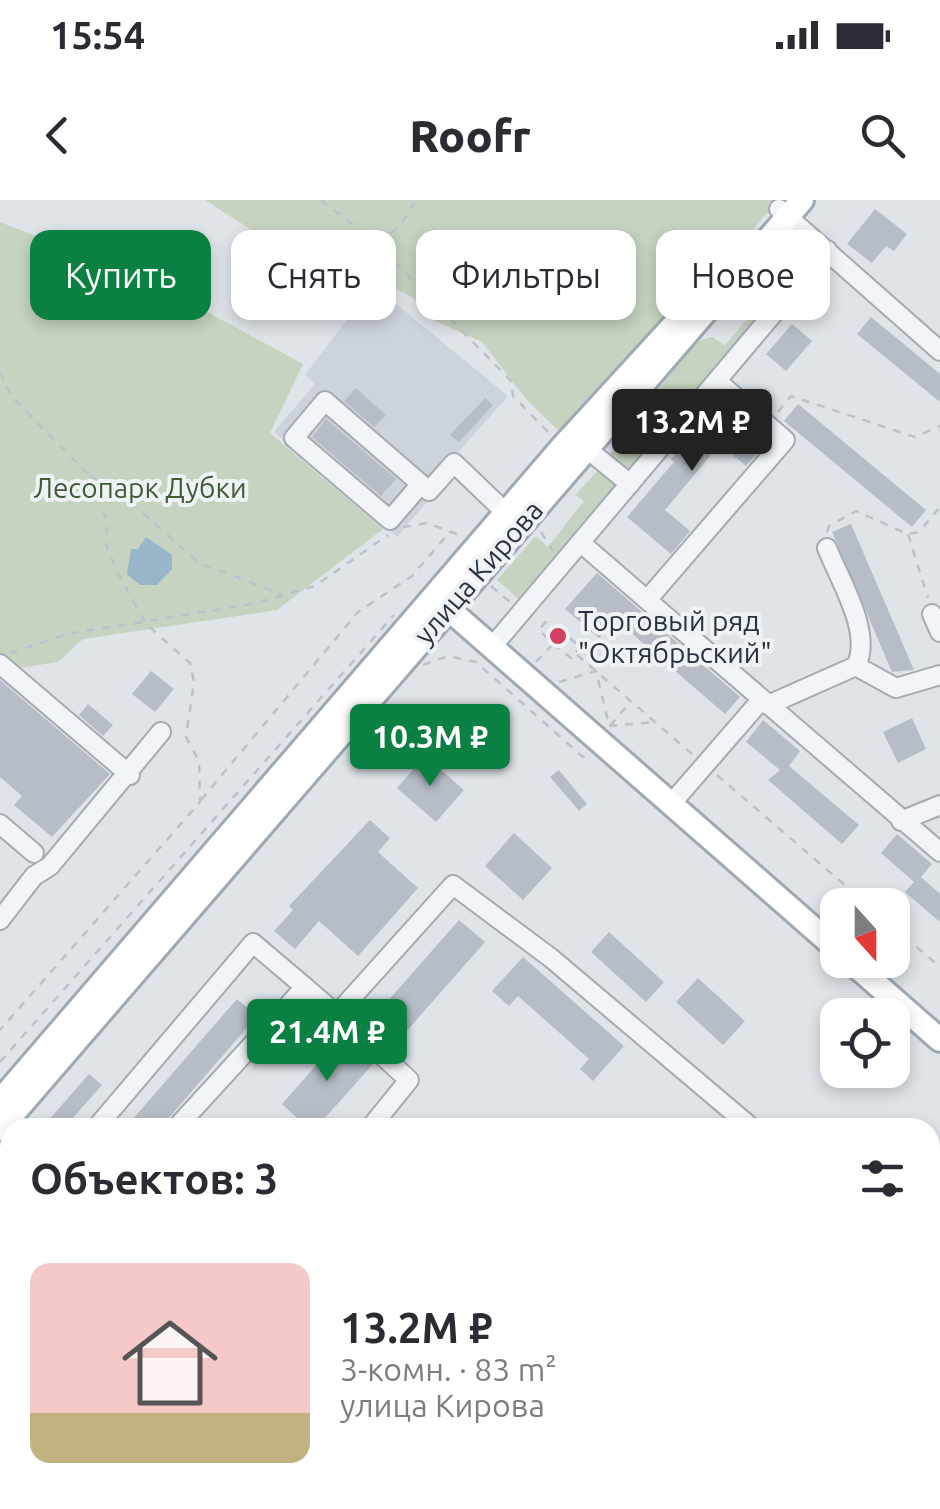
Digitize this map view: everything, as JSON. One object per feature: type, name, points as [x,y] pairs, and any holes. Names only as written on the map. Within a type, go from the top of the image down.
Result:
[{"type":"main road","name":"улица Кирова","points":[[440,602],[506,513],[685,336],[791,210]]},
{"type":"main road","name":"улица Кирова","points":[[7,1118],[440,602],[574,447],[791,210]]},
{"type":"main road","points":[[440,602],[820,934]]},
{"type":"main road","points":[[869,978],[940,1040]]},
{"type":"street","name":"улица Кирова","points":[[791,210],[810,200]]},
{"type":"street","points":[[791,210],[809,230]]},
{"type":"street","points":[[830,253],[940,351]]},
{"type":"street","points":[[492,647],[768,320]]},
{"type":"street","points":[[647,600],[785,440],[716,381]]},
{"type":"street","points":[[421,484],[390,520],[294,438],[325,401],[430,490],[454,463],[506,513]]},
{"type":"street","points":[[574,447],[630,484]]},
{"type":"street","points":[[580,543],[940,852]]},
{"type":"street","points":[[671,804],[765,702],[856,666],[862,654],[861,636],[827,548]]},
{"type":"street","points":[[932,614],[940,632]]},
{"type":"street","points":[[0,664],[130,775]]},
{"type":"street","points":[[856,666],[896,688],[940,675]]},
{"type":"street","points":[[0,920],[34,876],[50,866],[130,775],[161,732]]},
{"type":"street","points":[[901,821],[940,805]]},
{"type":"street","points":[[0,824],[34,853]]},
{"type":"street","points":[[341,1018],[337,1014],[453,885],[551,958],[740,1118]]},
{"type":"street","points":[[104,1118],[253,943],[410,1080],[378,1118]]},
{"type":"street","points":[[185,1118],[305,987]]},
{"type":"path","points":[[321,200],[359,230]]},
{"type":"path","points":[[395,230],[416,200]]},
{"type":"path","points":[[396,263],[511,381],[513,396],[574,447]]},
{"type":"path","points":[[0,372],[10,396],[89,475],[136,506],[199,562],[282,594]]},
{"type":"path","points":[[768,425],[791,396],[915,437],[940,426]]},
{"type":"path","points":[[89,475],[106,518],[107,547],[146,624],[190,662],[194,682],[186,737],[200,761],[200,802]]},
{"type":"path","points":[[827,548],[829,526],[856,511],[908,534],[919,532],[940,507]]},
{"type":"path","points":[[0,655],[67,634],[253,604],[315,586],[399,527],[427,523],[464,536]]},
{"type":"path","points":[[534,523],[562,565]]},
{"type":"path","points":[[0,1030],[200,802],[225,767],[358,612],[412,576],[450,531]]},
{"type":"path","points":[[908,534],[932,614]]},
{"type":"path","points":[[491,586],[522,612]]},
{"type":"path","points":[[0,1062],[402,606]]},
{"type":"path","points":[[548,619],[539,630],[570,658],[580,647],[570,638]]},
{"type":"path","points":[[553,644],[536,662],[571,693]]},
{"type":"path","points":[[575,653],[848,888]]},
{"type":"path","points":[[423,666],[448,656],[476,662],[583,757]]},
{"type":"path","points":[[559,682],[596,671]]},
{"type":"path","points":[[596,671],[609,726]]},
{"type":"path","points":[[609,726],[631,701]]},
{"type":"path","points":[[597,716],[609,726],[655,722]]},
{"type":"path","points":[[910,942],[940,968]]},
{"type":"shaded area","points":[[396,304],[508,396],[430,484],[436,491],[397,537],[274,432],[315,384],[305,375],[347,320],[396,320]]},
{"type":"green space","points":[[205,200],[779,200],[752,230],[656,230],[656,320],[671,320],[565,437],[527,400],[482,342],[433,320],[636,320],[636,230],[416,230],[416,301],[396,289],[396,230],[251,230]]},
{"type":"green space","name":"Лесопарк Дубки","points":[[0,222],[30,234],[30,320],[211,320],[211,314],[303,364],[270,433],[383,529],[277,610],[83,639],[58,662],[0,671]]},
{"type":"green space","points":[[746,320],[762,320],[630,475],[607,458],[694,342],[712,337],[725,345]]},
{"type":"green space","points":[[601,467],[622,485],[524,604],[497,580],[536,536],[548,547],[584,501],[575,495]]},
{"type":"water","points":[[146,537],[172,555],[172,569],[157,585],[140,585],[127,574],[131,549],[138,549]]},
{"type":"building","points":[[875,209],[907,234],[894,251],[886,246],[872,263],[847,244]]},
{"type":"building","points":[[871,317],[940,374],[940,402],[857,334]]},
{"type":"building","points":[[792,324],[812,341],[786,371],[766,354]]},
{"type":"building","points":[[356,388],[386,415],[374,427],[344,401]]},
{"type":"building","points":[[485,398],[493,405],[459,442],[450,435]]},
{"type":"building","points":[[798,404],[926,510],[912,527],[784,421]]},
{"type":"building","points":[[721,405],[766,443],[746,466],[720,444],[665,510],[690,531],[671,554],[627,517],[674,462],[671,459]]},
{"type":"building","points":[[326,419],[396,479],[381,496],[312,437]]},
{"type":"building","points":[[851,524],[914,670],[892,672],[832,532]]},
{"type":"building","points":[[597,573],[740,697],[725,714],[615,619],[599,638],[565,609]]},
{"type":"building","points":[[151,671],[174,689],[155,712],[132,694]]},
{"type":"building","points":[[0,680],[110,774],[52,837],[14,805],[22,796],[0,777]]},
{"type":"building","points":[[88,704],[113,725],[103,736],[79,715]]},
{"type":"building","points":[[912,718],[926,749],[898,763],[883,732]]},
{"type":"building","points":[[763,720],[800,751],[789,766],[859,825],[842,844],[768,780],[780,770],[746,742]]},
{"type":"building","points":[[425,756],[464,790],[436,822],[397,788]]},
{"type":"building","points":[[559,770],[587,804],[579,811],[550,777]]},
{"type":"building","points":[[370,820],[390,838],[378,852],[418,888],[358,956],[319,921],[295,949],[274,931],[293,910],[289,906]]},
{"type":"building","points":[[514,833],[552,868],[523,900],[485,866]]},
{"type":"building","points":[[897,834],[932,864],[921,877],[940,894],[940,922],[910,896],[909,888],[914,882],[881,853]]},
{"type":"building","points":[[459,920],[485,942],[397,1042],[372,1019]]},
{"type":"building","points":[[609,932],[664,982],[646,1002],[591,952]]},
{"type":"building","points":[[523,957],[624,1046],[593,1081],[580,1069],[589,1059],[518,996],[509,1006],[492,991]]},
{"type":"building","points":[[698,978],[745,1021],[723,1045],[676,1002]]},
{"type":"building","points":[[237,999],[257,1016],[169,1118],[134,1118]]},
{"type":"building","points":[[342,1036],[373,1064],[325,1118],[297,1118],[282,1104]]},
{"type":"building","points":[[89,1074],[102,1085],[73,1118],[50,1118]]},
{"type":"place","name":"Торговый ряд \"Октябрьский\"","points":[[558,636]]}]
